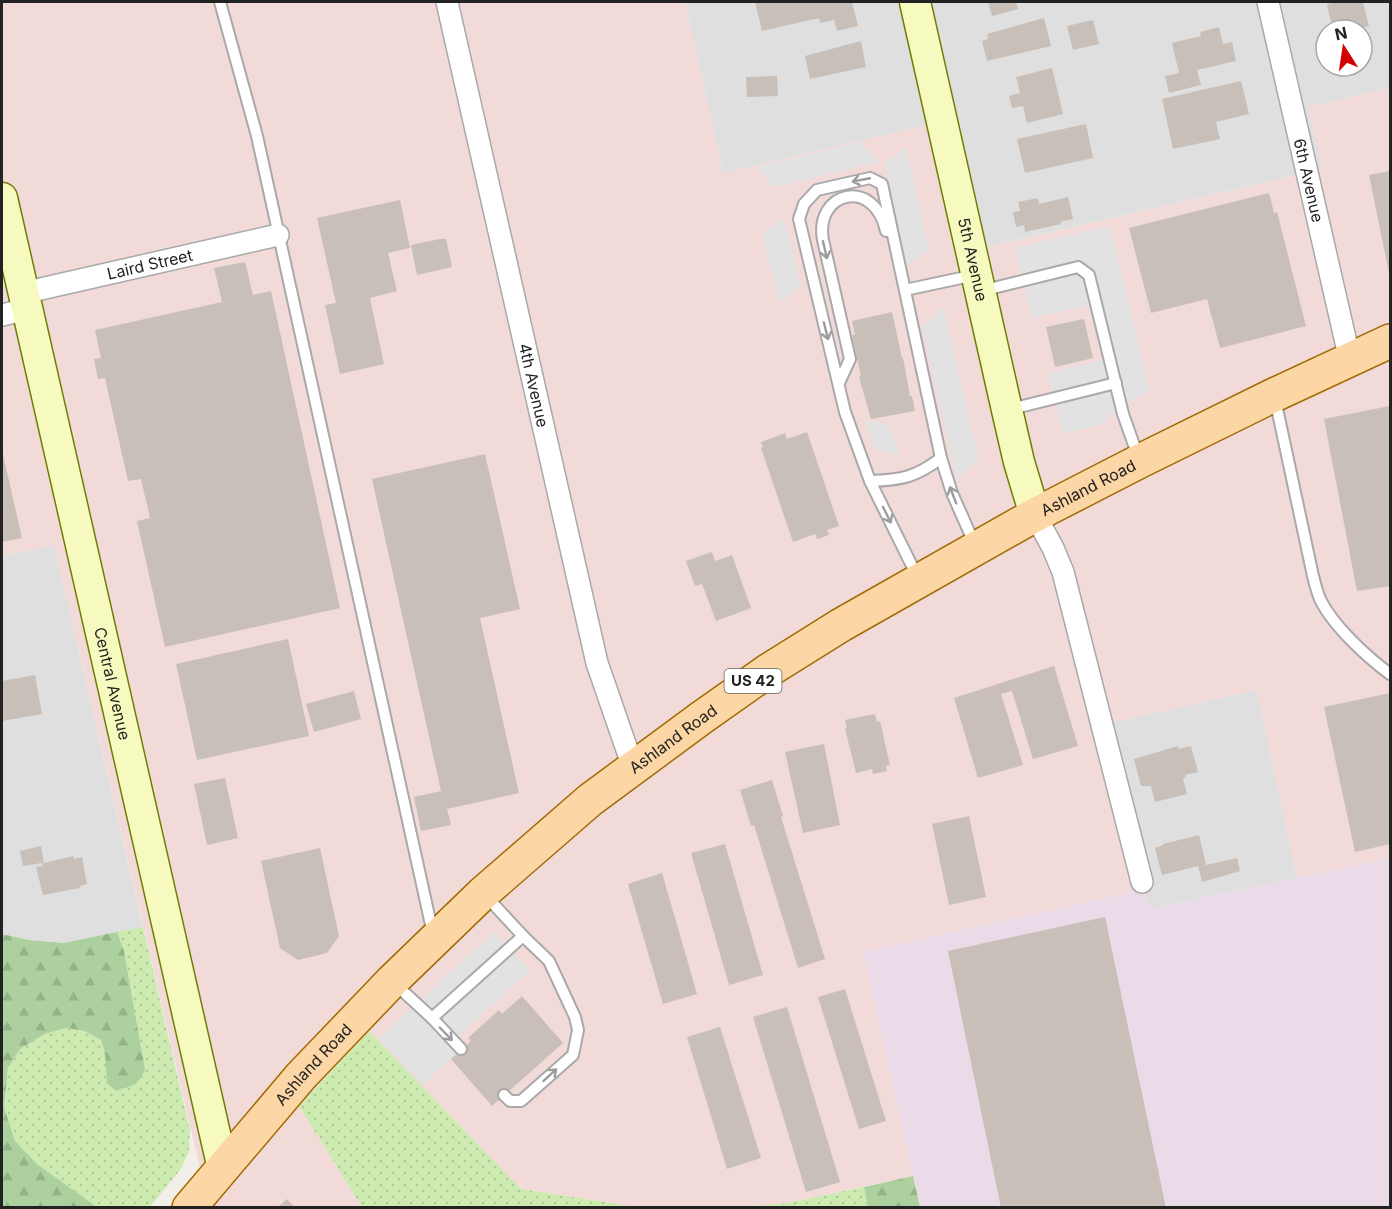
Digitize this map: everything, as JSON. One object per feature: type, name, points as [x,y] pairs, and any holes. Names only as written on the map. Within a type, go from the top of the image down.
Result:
[{"type":"main road","name":"Ashland Road","points":[[189,1208],[301,1076],[392,981],[483,893],[556,828],[633,767],[770,670],[841,625],[919,580],[1035,515],[1140,461],[1390,341]]},
{"type":"street","name":"4th Avenue","points":[[447,2],[597,663],[633,767]]},
{"type":"street","name":"5th Avenue","points":[[915,2],[1007,410],[1035,515]]},
{"type":"street","name":"6th Avenue","points":[[1268,2],[1350,360]]},
{"type":"street","name":"Central Avenue","points":[[2,198],[17,306],[223,1169]]},
{"type":"street","name":"Laird Street","points":[[17,306],[278,235]]},
{"type":"street","points":[[1035,515],[1063,572],[1142,882]]},
{"type":"lane","points":[[220,2],[257,136],[434,940]]},
{"type":"lane","points":[[919,580],[870,481],[845,412],[799,219],[804,204],[817,190],[870,178],[882,184],[941,458],[952,493],[976,548]]},
{"type":"lane","points":[[839,382],[850,359],[820,228],[823,217],[835,202],[858,196],[876,207],[884,221],[908,332],[918,350]]},
{"type":"lane","points":[[905,290],[978,283],[1078,267],[1089,275],[1128,430],[1140,461]]},
{"type":"lane","points":[[1007,410],[1116,384]]},
{"type":"lane","points":[[1274,395],[1313,576],[1321,600],[1341,629],[1390,674]]},
{"type":"lane","points":[[870,481],[910,478],[925,471],[941,458]]},
{"type":"lane","points":[[483,893],[549,961],[575,1017],[578,1030],[573,1055],[521,1101],[516,1103],[510,1101],[504,1095]]},
{"type":"lane","points":[[432,1018],[523,936]]},
{"type":"lane","points":[[392,981],[461,1049]]},
{"type":"shaded area","points":[[2,2],[685,2],[723,173],[928,125],[958,254],[1323,169],[1307,107],[1390,88],[1390,858],[1297,878],[1257,690],[1110,723],[1153,887],[863,953],[913,1176],[787,1203],[737,1208],[638,1207],[521,1189],[369,1031],[299,1106],[362,1207],[209,1207],[54,545],[2,556]]},
{"type":"shaded area","points":[[685,2],[1390,2],[1390,88],[1308,107],[1323,169],[957,254],[928,125],[723,173]]},
{"type":"shaded area","points":[[861,142],[878,162],[774,187],[757,167]]},
{"type":"shaded area","points":[[906,147],[929,249],[908,266],[885,163]]},
{"type":"shaded area","points":[[784,218],[801,287],[780,303],[762,234]]},
{"type":"shaded area","points":[[1110,226],[1150,391],[1114,411],[1104,424],[1063,434],[1048,373],[1102,360],[1089,305],[1032,318],[1015,248]]},
{"type":"shaded area","points":[[943,307],[979,460],[957,479],[922,326]]},
{"type":"shaded area","points":[[865,420],[889,425],[900,455],[875,450]]},
{"type":"shaded area","points":[[54,545],[143,927],[65,943],[29,940],[2,934],[2,556]]},
{"type":"shaded area","points":[[1257,690],[1297,878],[1151,909],[1145,889],[1153,886],[1109,723]]},
{"type":"shaded area","points":[[1390,858],[1390,1207],[920,1207],[863,952],[1145,889],[1151,909]]},
{"type":"shaded area","points":[[494,932],[530,970],[448,1046],[455,1054],[423,1085],[379,1038]]},
{"type":"green space","points":[[143,927],[190,1130],[189,1152],[180,1170],[150,1207],[97,1207],[37,1164],[15,1141],[4,1107],[8,1068],[20,1049],[45,1034],[66,1028],[83,1031],[101,1040],[105,1053],[145,1068],[124,951],[117,932]]},
{"type":"green space","points":[[117,932],[124,951],[145,1069],[140,1078],[130,1086],[115,1090],[107,1083],[105,1053],[101,1040],[84,1031],[66,1028],[45,1034],[20,1049],[8,1068],[4,1107],[15,1141],[37,1164],[97,1207],[2,1207],[2,934],[29,940],[64,943]]},
{"type":"green space","points":[[369,1031],[521,1189],[638,1207],[362,1207],[299,1106]]},
{"type":"green space","points":[[913,1176],[920,1207],[868,1207],[864,1187]]},
{"type":"green space","points":[[864,1187],[868,1207],[737,1208],[787,1203]]},
{"type":"building","points":[[755,2],[852,2],[858,26],[837,31],[834,20],[820,23],[819,18],[762,31]]},
{"type":"building","points":[[988,2],[1016,2],[1018,9],[992,16]]},
{"type":"building","points":[[1363,2],[1367,18],[1330,18],[1327,4]]},
{"type":"building","points":[[1044,18],[1051,46],[987,61],[982,41],[988,39],[987,34]]},
{"type":"building","points":[[1093,20],[1099,44],[1073,50],[1067,26]]},
{"type":"building","points":[[1219,27],[1223,44],[1232,42],[1236,61],[1197,70],[1201,85],[1169,93],[1165,76],[1179,73],[1172,43],[1201,36],[1200,32]]},
{"type":"building","points":[[861,41],[866,67],[810,79],[805,56]]},
{"type":"building","points":[[1052,68],[1063,114],[1027,123],[1023,106],[1012,108],[1009,96],[1020,93],[1016,77]]},
{"type":"building","points":[[777,76],[778,96],[747,97],[746,77]]},
{"type":"building","points":[[1241,81],[1249,114],[1216,122],[1220,139],[1173,149],[1162,99]]},
{"type":"building","points":[[1086,124],[1093,158],[1025,173],[1017,139]]},
{"type":"building","points":[[1390,171],[1390,273],[1389,273],[1369,175]]},
{"type":"building","points":[[1269,193],[1274,213],[1277,212],[1306,326],[1220,348],[1207,299],[1151,313],[1129,228]]},
{"type":"building","points":[[1068,197],[1073,219],[1025,232],[1024,225],[1016,227],[1013,212],[1020,211],[1018,202],[1038,198],[1039,204]]},
{"type":"building","points":[[400,200],[410,248],[388,253],[397,291],[370,298],[384,364],[340,374],[325,305],[336,303],[317,218]]},
{"type":"building","points":[[446,239],[452,267],[417,275],[411,245]]},
{"type":"building","points":[[245,262],[253,295],[271,291],[340,608],[165,647],[137,521],[150,518],[141,479],[128,481],[105,378],[98,379],[94,359],[101,358],[95,330],[222,302],[214,268]]},
{"type":"building","points":[[892,312],[915,411],[871,419],[859,377],[861,376],[852,335],[855,335],[852,321]]},
{"type":"building","points":[[1084,319],[1093,358],[1055,367],[1046,327]]},
{"type":"building","points":[[1390,406],[1390,586],[1357,591],[1324,419]]},
{"type":"building","points":[[807,432],[839,526],[827,530],[829,535],[817,539],[815,534],[793,542],[761,448],[763,447],[761,442],[785,433],[787,439]]},
{"type":"building","points":[[2,450],[22,538],[2,542]]},
{"type":"building","points":[[485,454],[520,609],[480,618],[519,793],[447,809],[451,825],[421,831],[414,797],[441,791],[372,479]]},
{"type":"building","points":[[712,552],[715,561],[732,555],[751,608],[716,621],[702,584],[695,586],[686,561]]},
{"type":"building","points":[[288,639],[309,736],[197,760],[176,664]]},
{"type":"building","points":[[1054,666],[1078,746],[1033,759],[1012,691],[1001,694],[1023,765],[978,778],[954,698]]},
{"type":"building","points":[[35,675],[42,714],[2,721],[2,681]]},
{"type":"building","points":[[354,691],[361,719],[314,732],[306,704]]},
{"type":"building","points":[[1390,693],[1390,844],[1355,852],[1324,707]]},
{"type":"building","points":[[875,714],[877,722],[880,721],[890,765],[886,766],[887,771],[873,774],[872,769],[856,773],[845,729],[847,728],[845,720]]},
{"type":"building","points":[[824,744],[840,825],[803,833],[785,752]]},
{"type":"building","points":[[1178,746],[1178,749],[1191,746],[1198,772],[1185,775],[1186,777],[1183,778],[1187,794],[1155,802],[1151,786],[1141,786],[1134,759]]},
{"type":"building","points":[[225,778],[238,838],[207,845],[194,784]]},
{"type":"building","points":[[772,780],[783,816],[781,817],[825,959],[798,968],[754,825],[751,826],[740,790]]},
{"type":"building","points":[[969,816],[986,897],[949,905],[932,824]]},
{"type":"building","points":[[1199,835],[1206,865],[1237,858],[1240,871],[1202,882],[1198,866],[1162,875],[1155,848]]},
{"type":"building","points":[[725,844],[763,975],[729,985],[691,853]]},
{"type":"building","points":[[41,846],[44,863],[73,856],[74,859],[82,857],[87,884],[80,888],[43,895],[36,867],[43,866],[42,863],[23,866],[20,851]]},
{"type":"building","points":[[320,848],[339,936],[327,953],[298,960],[280,948],[261,861]]},
{"type":"building","points":[[662,873],[697,994],[663,1004],[628,884]]},
{"type":"building","points":[[1105,917],[1166,1208],[1001,1208],[948,951]]},
{"type":"building","points":[[845,989],[886,1121],[859,1129],[818,997]]},
{"type":"building","points":[[522,996],[563,1043],[492,1106],[451,1059],[471,1041],[468,1038],[499,1010],[502,1014]]},
{"type":"building","points":[[787,1007],[840,1182],[806,1192],[753,1017]]},
{"type":"building","points":[[720,1027],[761,1158],[727,1169],[687,1037]]},
{"type":"building","points":[[287,1199],[295,1208],[277,1208]]}]
